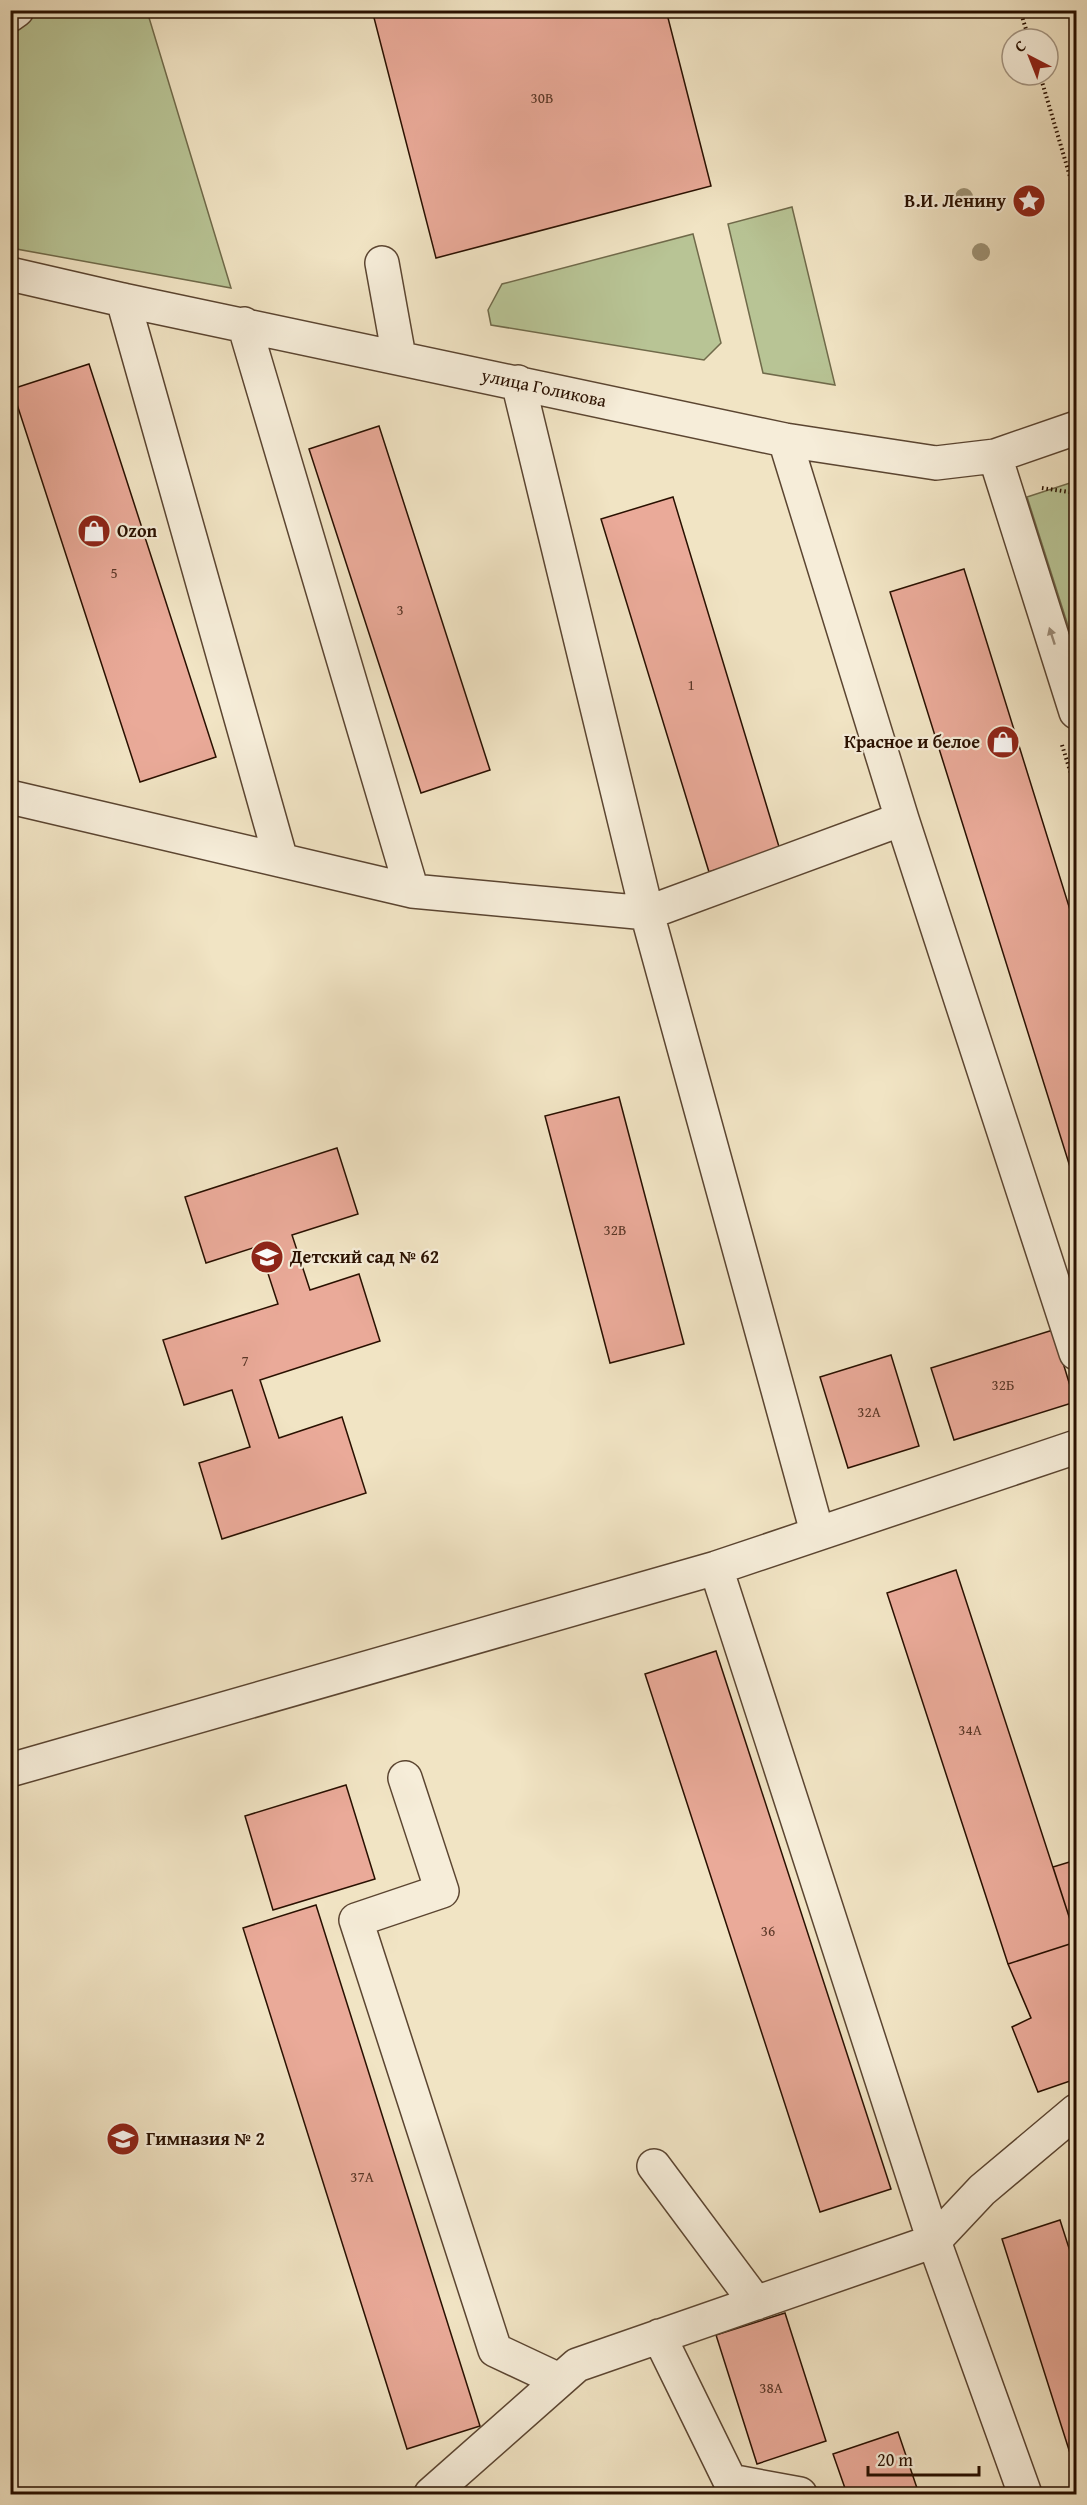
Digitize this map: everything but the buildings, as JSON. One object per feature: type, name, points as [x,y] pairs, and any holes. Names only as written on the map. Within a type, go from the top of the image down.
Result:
[{"type":"street","points":[[10,15],[17,10]]},
{"type":"street","points":[[382,262],[399,357]]},
{"type":"street","name":"улица Голикова","points":[[10,274],[785,440],[936,463],[995,456],[1077,428]]},
{"type":"street","points":[[123,300],[281,860]]},
{"type":"street","points":[[244,324],[412,891]]},
{"type":"street","points":[[518,382],[647,913],[817,1532]]},
{"type":"street","points":[[785,440],[902,819],[1077,1353]]},
{"type":"street","points":[[995,456],[1077,712]]},
{"type":"street","points":[[17,802],[412,891],[647,913],[902,819]]},
{"type":"street","points":[[10,1770],[716,1568],[817,1532],[1077,1447]]},
{"type":"street","points":[[716,1568],[934,2241],[1024,2494]]},
{"type":"street","points":[[405,1778],[442,1891],[356,1920],[495,2350],[559,2380]]},
{"type":"street","points":[[431,2494],[577,2365],[934,2241],[982,2190],[1077,2111]]},
{"type":"street","points":[[654,2166],[756,2303]]},
{"type":"street","points":[[659,2336],[730,2481],[800,2494]]},
{"type":"path","points":[[1020,10],[1025,27]]},
{"type":"path","points":[[1044,87],[1077,197]]},
{"type":"green space","points":[[10,11],[147,11],[231,288],[11,248]]},
{"type":"green space","points":[[792,207],[835,385],[763,373],[728,224]]},
{"type":"green space","points":[[693,234],[721,343],[704,360],[491,325],[488,310],[502,284]]},
{"type":"green space","points":[[1076,481],[1076,651],[1027,497]]},
{"type":"place","name":"В.И. Ленину","points":[[1029,201]]},
{"type":"place","name":"Ozon","points":[[94,531]]},
{"type":"place","name":"Красное и белое","points":[[1003,742]]},
{"type":"place","name":"Детский сад № 62","points":[[267,1257]]},
{"type":"place","name":"Гимназия № 2","points":[[123,2139]]}]
